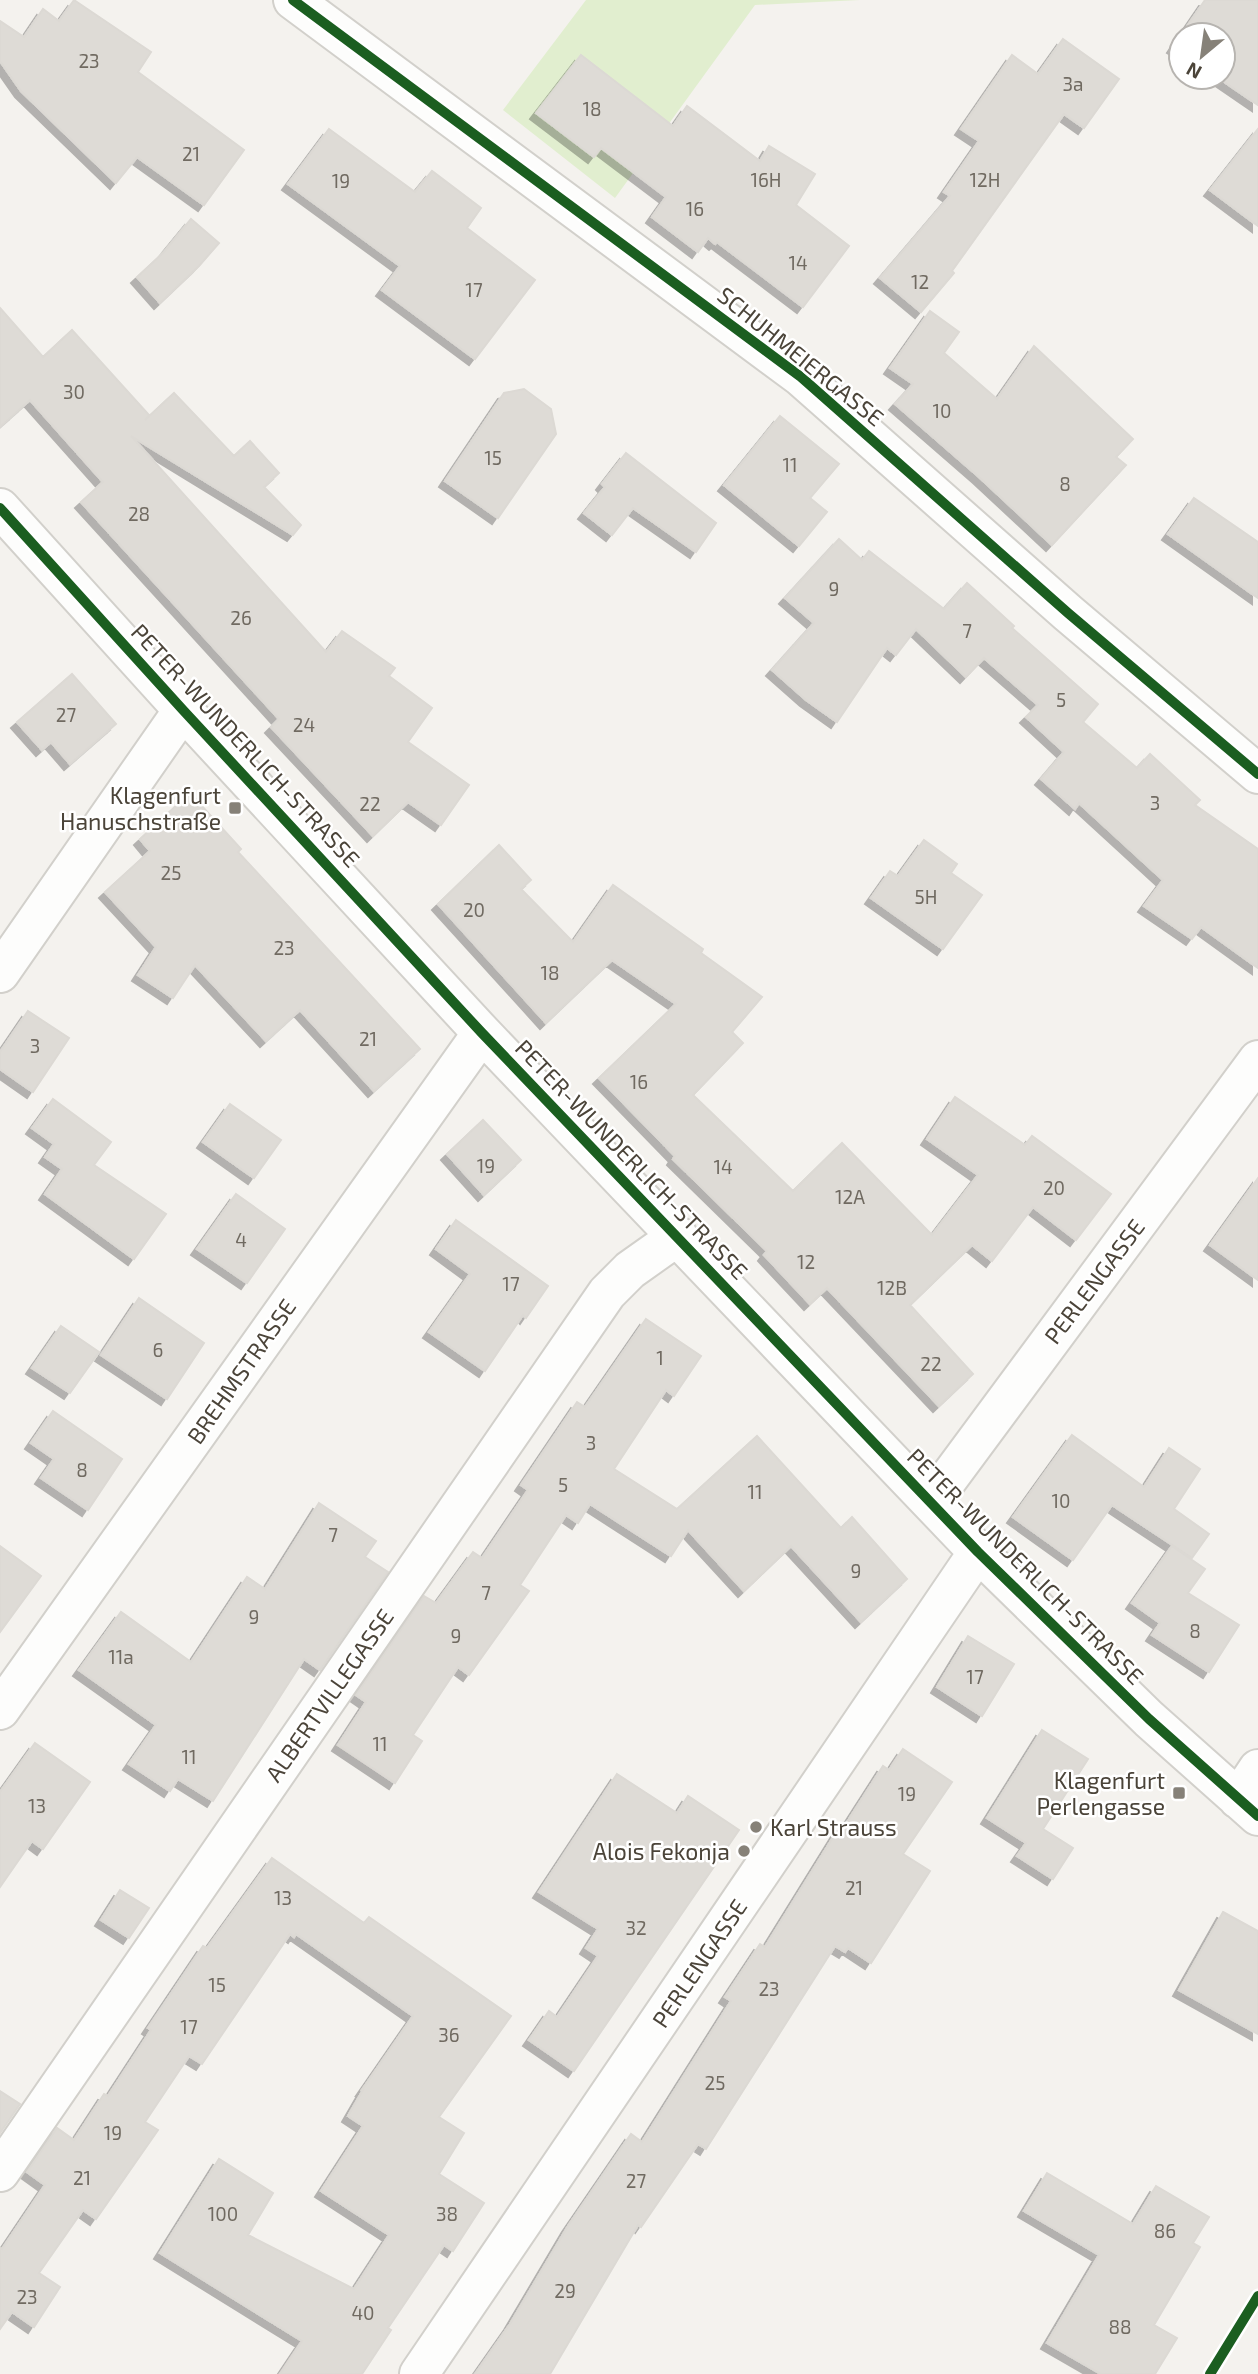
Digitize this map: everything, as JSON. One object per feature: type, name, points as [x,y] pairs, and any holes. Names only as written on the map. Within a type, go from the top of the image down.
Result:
[{"type":"street","name":"SCHUHMEIERGASSE","points":[[293,0],[801,377],[1068,613],[1258,774]]},
{"type":"street","name":"PETER-WUNDERLICH-STRASSE","points":[[0,508],[482,1033],[978,1552],[1149,1719],[1251,1795]]},
{"type":"street","points":[[0,973],[183,710]]},
{"type":"street","name":"BREHMSTRASSE","points":[[0,1710],[482,1033]]},
{"type":"street","name":"PERLENGASSE","points":[[931,1502],[1258,1060]]},
{"type":"street","name":"ALBERTVILLEGASSE","points":[[0,2172],[607,1293],[630,1270],[678,1236]]},
{"type":"street","name":"PERLENGASSE","points":[[419,2374],[978,1552]]},
{"type":"green space","points":[[586,0],[860,0],[755,5],[615,198],[503,110]]},
{"type":"building","points":[[74,0],[151,52],[138,72],[244,150],[204,205],[137,157],[116,183],[21,91],[0,61],[0,21],[24,37],[43,9],[59,21]]},
{"type":"building","points":[[1205,0],[1258,0],[1258,105],[1237,91],[1237,21],[1191,21]]},
{"type":"building","points":[[1063,39],[1119,79],[1084,128],[1064,114],[952,271],[954,273],[921,312],[880,278],[950,196],[944,192],[979,141],[961,129],[1012,55],[1038,74]]},
{"type":"building","points":[[581,55],[673,126],[687,106],[760,161],[769,146],[815,174],[796,205],[849,246],[803,307],[717,242],[715,244],[708,238],[698,252],[652,217],[666,197],[601,148],[594,157],[536,113]]},
{"type":"building","points":[[329,129],[415,192],[432,171],[481,208],[467,228],[535,280],[475,359],[382,290],[400,266],[288,184]]},
{"type":"building","points":[[1258,129],[1258,226],[1210,190]]},
{"type":"building","points":[[191,219],[219,243],[160,303],[137,277],[164,252]]},
{"type":"building","points":[[0,308],[43,357],[72,330],[149,415],[145,420],[174,393],[234,456],[250,441],[279,473],[264,487],[301,525],[293,535],[131,436],[326,652],[342,631],[395,668],[389,676],[432,708],[408,742],[469,785],[441,825],[408,802],[373,836],[271,727],[279,719],[81,502],[103,482],[30,400],[0,427]]},
{"type":"building","points":[[930,311],[959,332],[944,353],[997,399],[1034,346],[1133,439],[1116,457],[1126,465],[1052,545],[895,404],[913,384],[890,368]]},
{"type":"building","points":[[524,389],[551,409],[556,434],[498,518],[445,481],[504,393]]},
{"type":"building","points":[[780,416],[839,464],[810,498],[827,512],[799,546],[724,485]]},
{"type":"building","points":[[626,453],[716,523],[696,552],[633,508],[612,535],[584,513],[605,487],[602,484]]},
{"type":"building","points":[[1194,498],[1258,542],[1258,598],[1168,534]]},
{"type":"building","points":[[839,539],[862,560],[869,551],[944,609],[967,583],[1014,626],[1012,628],[1098,704],[1083,722],[1137,768],[1150,754],[1200,800],[1195,805],[1258,849],[1258,968],[1201,927],[1192,939],[1144,906],[1163,880],[1079,803],[1075,809],[1041,779],[1064,752],[1026,717],[1038,705],[984,658],[966,677],[916,629],[896,655],[887,648],[837,722],[806,700],[772,670],[814,623],[785,598]]},
{"type":"building","points":[[72,674],[116,724],[70,764],[51,742],[42,750],[17,722]]},
{"type":"building","points":[[190,793],[241,849],[238,852],[420,1049],[374,1091],[300,1010],[266,1041],[195,965],[173,998],[138,975],[156,947],[105,892],[150,851],[140,839]]},
{"type":"building","points":[[924,840],[957,864],[951,873],[982,895],[943,949],[871,898],[890,871],[898,876]]},
{"type":"building","points":[[499,845],[531,880],[521,889],[573,942],[613,885],[703,949],[701,953],[762,997],[732,1032],[743,1043],[693,1095],[793,1191],[842,1143],[932,1235],[978,1175],[927,1139],[955,1097],[1025,1145],[1032,1136],[1111,1194],[1076,1240],[1033,1207],[992,1261],[972,1245],[910,1305],[973,1374],[939,1406],[827,1288],[810,1304],[764,1255],[767,1251],[673,1159],[675,1156],[599,1078],[676,1004],[612,960],[546,1023],[438,904]]},
{"type":"building","points":[[28,1011],[69,1038],[33,1092],[0,1069],[0,1052]]},
{"type":"building","points":[[53,1099],[111,1142],[94,1165],[166,1214],[134,1259],[45,1194],[62,1169],[45,1157],[54,1144],[32,1128]]},
{"type":"building","points":[[230,1104],[281,1140],[254,1178],[203,1142]]},
{"type":"building","points":[[483,1120],[521,1160],[484,1195],[447,1154]]},
{"type":"building","points":[[1258,1178],[1258,1280],[1210,1245]]},
{"type":"building","points":[[236,1194],[285,1229],[247,1283],[197,1249]]},
{"type":"building","points":[[456,1220],[548,1286],[526,1318],[523,1315],[485,1371],[429,1332],[470,1274],[436,1249]]},
{"type":"building","points":[[139,1298],[204,1343],[167,1399],[101,1355]]},
{"type":"building","points":[[646,1319],[701,1356],[674,1396],[666,1390],[614,1469],[677,1509],[757,1436],[841,1528],[852,1517],[907,1579],[861,1622],[791,1546],[744,1591],[688,1530],[671,1556],[590,1504],[578,1523],[566,1515],[520,1585],[529,1591],[469,1675],[458,1667],[413,1735],[422,1741],[395,1783],[338,1745],[366,1702],[356,1695],[424,1596],[436,1603],[473,1552],[482,1558],[528,1490],[521,1485],[577,1402],[585,1407]]},
{"type":"building","points":[[61,1326],[99,1352],[70,1393],[32,1368]]},
{"type":"building","points":[[53,1411],[122,1459],[88,1510],[41,1478],[54,1459],[31,1443]]},
{"type":"building","points":[[1072,1435],[1144,1487],[1169,1448],[1200,1469],[1174,1509],[1209,1534],[1192,1558],[1112,1505],[1073,1560],[1013,1517]]},
{"type":"building","points":[[319,1503],[376,1541],[365,1557],[388,1572],[320,1670],[304,1659],[213,1801],[178,1779],[170,1791],[129,1764],[156,1725],[79,1670],[121,1612],[191,1662],[247,1577],[265,1589]]},
{"type":"building","points":[[0,1546],[41,1576],[0,1632]]},
{"type":"building","points":[[1172,1546],[1205,1569],[1188,1593],[1239,1625],[1209,1672],[1152,1635],[1160,1623],[1132,1603]]},
{"type":"building","points":[[968,1636],[1014,1664],[982,1716],[937,1687]]},
{"type":"building","points":[[1042,1730],[1088,1759],[1043,1829],[1073,1848],[1053,1879],[1017,1856],[1026,1843],[987,1818]]},
{"type":"building","points":[[35,1743],[90,1782],[43,1849],[32,1841],[0,1887],[0,1792]]},
{"type":"building","points":[[903,1749],[952,1782],[903,1854],[930,1871],[871,1963],[848,1948],[845,1952],[835,1946],[706,2149],[698,2144],[641,2227],[638,2225],[550,2374],[475,2374],[510,2324],[568,2226],[631,2134],[642,2142],[731,2001],[725,1997],[760,1944],[765,1947],[837,1831],[840,1833],[883,1766],[889,1770]]},
{"type":"building","points":[[617,1774],[677,1813],[688,1796],[739,1830],[574,2071],[529,2040],[549,2011],[557,2017],[598,1956],[586,1948],[598,1929],[539,1892]]},
{"type":"building","points":[[272,1858],[364,1923],[369,1917],[511,2016],[439,2117],[464,2133],[439,2174],[484,2203],[453,2251],[444,2245],[388,2328],[391,2330],[362,2374],[280,2374],[302,2341],[160,2253],[219,2159],[273,2193],[248,2235],[354,2289],[389,2235],[321,2191],[363,2126],[348,2116],[362,2090],[413,2016],[296,1934],[294,1937],[290,1934],[202,2064],[189,2056],[145,2122],[158,2130],[96,2219],[83,2210],[39,2273],[60,2287],[34,2327],[12,2312],[0,2329],[0,2248],[2,2249],[45,2185],[27,2172],[57,2128],[74,2140],[104,2094],[108,2096],[151,2030],[148,2028],[203,1946],[207,1948]]},
{"type":"building","points":[[120,1890],[149,1908],[129,1938],[101,1920]]},
{"type":"building","points":[[1223,1912],[1258,1931],[1258,2034],[1179,1990]]},
{"type":"building","points":[[0,2091],[20,2104],[0,2133]]},
{"type":"building","points":[[1047,2173],[1133,2224],[1156,2186],[1209,2217],[1193,2243],[1200,2247],[1154,2325],[1177,2338],[1155,2374],[1101,2374],[1047,2343],[1099,2255],[1024,2211]]},
{"type":"cycle path","points":[[293,0],[801,377],[1068,613],[1258,774]]},
{"type":"cycle path","points":[[0,508],[482,1033],[978,1552],[1149,1719],[1258,1816]]},
{"type":"cycle path","points":[[1210,2374],[1258,2296]]},
{"type":"place","name":"Klagenfurt Hanuschstraße","points":[[235,808]]},
{"type":"place","name":"Klagenfurt Perlengasse","points":[[1179,1793]]},
{"type":"place","name":"Karl Strauss","points":[[756,1827]]},
{"type":"place","name":"Alois Fekonja","points":[[744,1851]]}]
